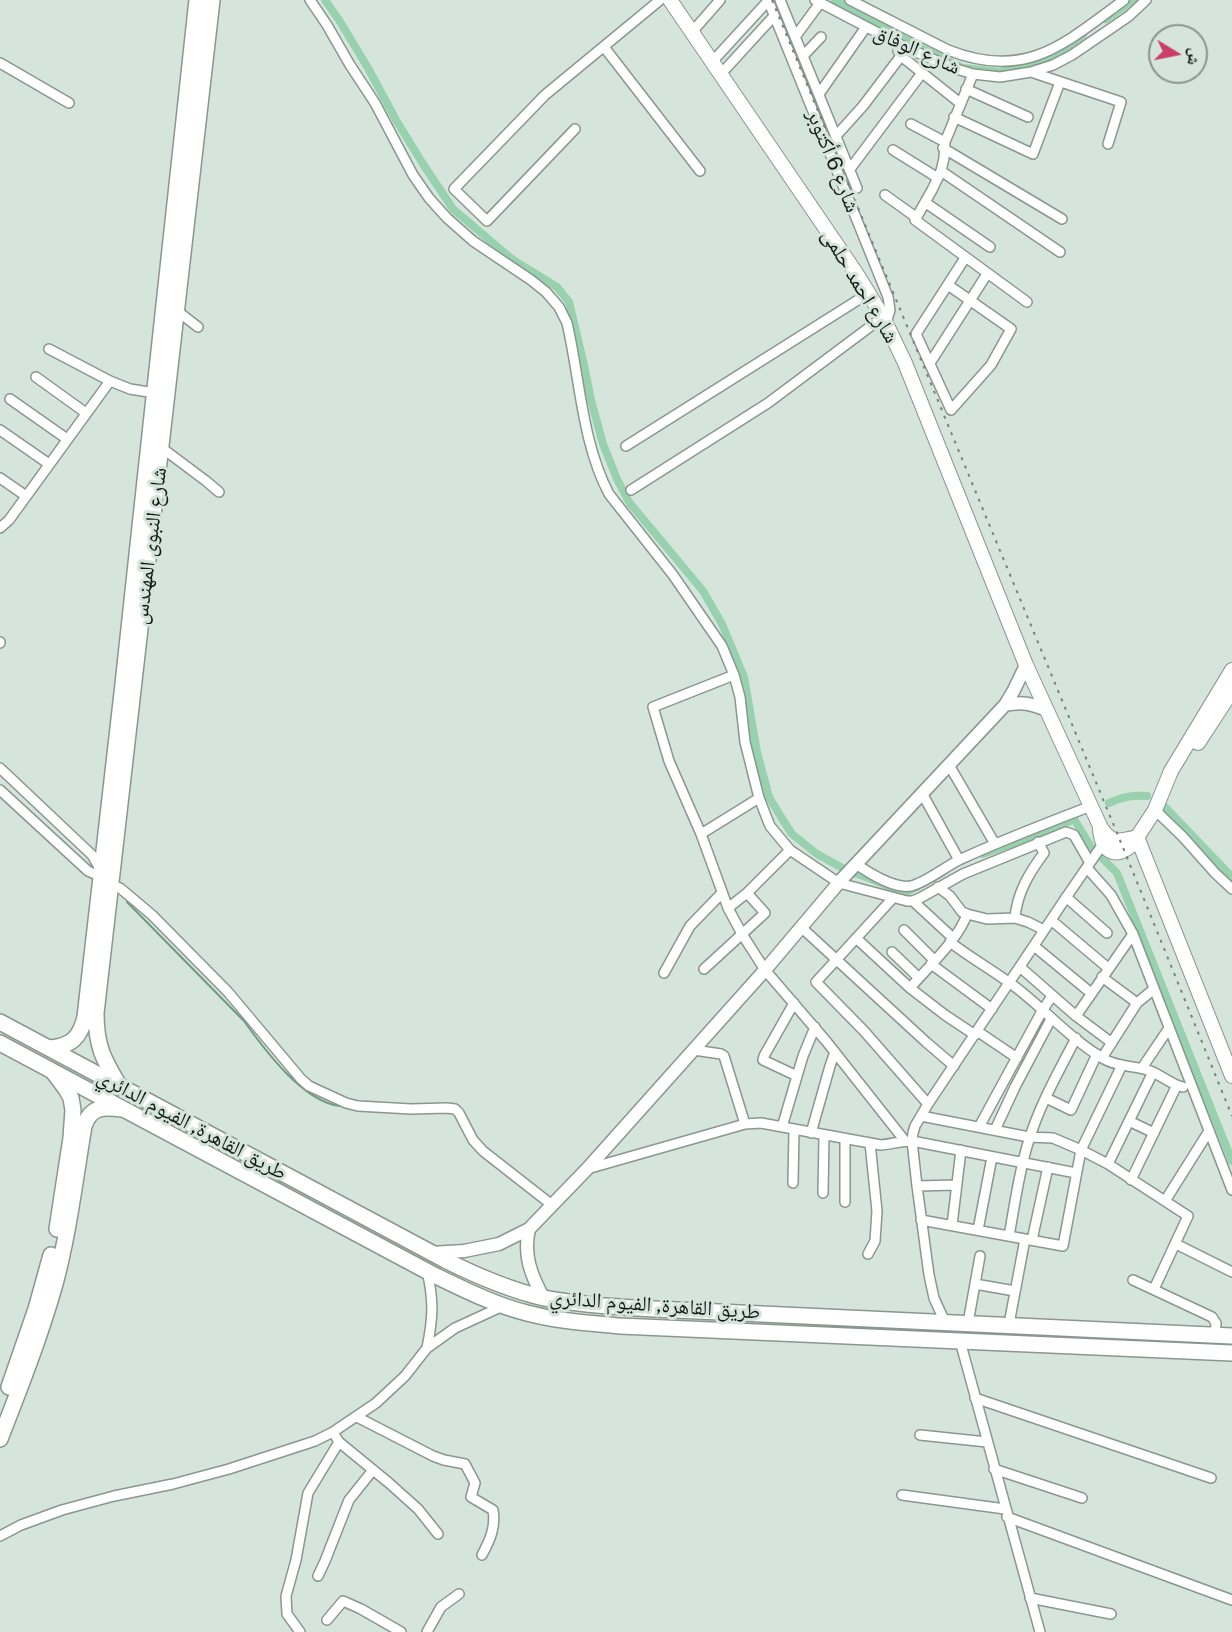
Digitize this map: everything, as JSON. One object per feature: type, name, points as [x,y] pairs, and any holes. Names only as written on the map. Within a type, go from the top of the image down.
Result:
[{"type":"main road","name":"شارع النبوى المهندس","points":[[50,1048],[67,1045],[73,1041],[83,1026],[106,880],[128,694],[162,448],[197,65],[197,0]]},
{"type":"main road","name":"شارع النبوى المهندس","points":[[197,65],[212,0]]},
{"type":"main road","name":"شارع احمد حلمى","points":[[670,0],[885,320],[905,363],[1026,665],[1091,806],[1103,839]]},
{"type":"main road","name":"شارع النبوى المهندس","points":[[128,694],[155,393],[195,87]]},
{"type":"main road","points":[[1103,839],[1109,851],[1118,852],[1132,845],[1155,810],[1171,771],[1232,670]]},
{"type":"main road","points":[[1163,790],[1174,780],[1232,691]]},
{"type":"main road","points":[[1137,837],[1232,1076]]},
{"type":"main road","name":"شارع النبوى المهندس","points":[[106,880],[96,1030],[103,1058],[120,1087]]},
{"type":"main road","name":"طريق القاهرة, الفيوم الدائري","points":[[0,1022],[430,1253],[488,1280],[543,1297],[606,1306],[1232,1336]]},
{"type":"main road","name":"طريق القاهرة, الفيوم الدائري","points":[[0,1043],[427,1271],[480,1297],[526,1313],[566,1321],[620,1326],[1232,1353]]},
{"type":"main road","points":[[0,1410],[26,1342],[45,1280],[65,1181],[73,1110],[71,1098],[53,1071]]},
{"type":"main road","points":[[0,1439],[36,1346],[55,1282],[69,1221],[84,1126],[87,1119],[97,1110],[126,1109]]},
{"type":"main road","points":[[242,1173],[251,1156]]},
{"type":"main road","points":[[758,1332],[759,1314]]},
{"type":"main road","points":[[1171,1349],[1173,1332]]},
{"type":"street","points":[[310,0],[375,103],[413,175],[429,198],[473,241],[531,280],[559,307],[567,323],[589,435],[601,480],[609,494],[673,575],[722,646],[740,697],[745,742],[759,798],[770,826],[782,842],[790,850],[840,881],[893,898],[914,901],[952,940],[1100,1056],[1114,1064],[1142,1068],[1178,1085],[1192,1088]]},
{"type":"street","points":[[575,129],[487,221],[454,189],[545,95],[660,0]]},
{"type":"street","points":[[692,32],[720,0]]},
{"type":"street","points":[[712,62],[768,0]]},
{"type":"street","name":"شارع 6 أكتوبر","points":[[768,0],[888,297],[890,310],[885,320]]},
{"type":"street","name":"شارع 6 أكتوبر","points":[[780,0],[857,188]]},
{"type":"street","name":"شارع الوفاق","points":[[850,0],[948,50],[974,59],[1000,62],[1018,61],[1053,50],[1124,0]]},
{"type":"street","points":[[1106,0],[1115,6]]},
{"type":"street","name":"شارع الوفاق","points":[[817,1],[907,48],[953,68],[973,74],[1000,77],[1031,72],[1053,65],[1072,55],[1129,16],[1146,0]]},
{"type":"street","points":[[795,37],[817,1]]},
{"type":"street","points":[[720,75],[774,16]]},
{"type":"street","points":[[819,94],[866,27]]},
{"type":"street","points":[[803,56],[821,37]]},
{"type":"street","points":[[891,40],[901,56],[960,103]]},
{"type":"street","points":[[604,47],[700,171]]},
{"type":"street","points":[[836,136],[863,106],[907,48]]},
{"type":"street","points":[[0,63],[69,103]]},
{"type":"street","points":[[1031,72],[1121,102],[1108,144]]},
{"type":"street","points":[[850,169],[922,74]]},
{"type":"street","points":[[973,74],[944,145],[944,158],[939,175],[915,220],[1027,302]]},
{"type":"street","points":[[954,117],[1033,154],[1060,82]]},
{"type":"street","points":[[966,89],[1028,117]]},
{"type":"street","points":[[911,124],[1062,219]]},
{"type":"street","points":[[893,150],[939,175],[1060,252]]},
{"type":"street","points":[[885,195],[917,218]]},
{"type":"street","points":[[926,202],[990,247]]},
{"type":"street","points":[[948,285],[1011,329],[991,365],[951,410],[916,334],[965,258]]},
{"type":"street","points":[[930,363],[987,274]]},
{"type":"street","points":[[626,446],[869,293]]},
{"type":"street","points":[[176,310],[198,327]]},
{"type":"street","points":[[631,490],[768,403],[885,320]]},
{"type":"street","points":[[49,349],[110,381],[130,389],[155,393]]},
{"type":"street","points":[[36,377],[86,413]]},
{"type":"street","points":[[0,528],[9,520],[110,381]]},
{"type":"street","points":[[10,399],[67,439]]},
{"type":"street","points":[[0,429],[49,464]]},
{"type":"street","points":[[162,448],[219,492]]},
{"type":"street","points":[[0,478],[26,496]]},
{"type":"street","points":[[0,514],[9,520]]},
{"type":"street","points":[[430,1253],[464,1251],[499,1244],[529,1229],[587,1169],[694,1050],[802,928],[840,881],[1005,705],[1026,665]]},
{"type":"street","points":[[734,675],[653,707],[669,761],[702,834],[728,908],[742,934],[765,970],[909,1141],[929,1275],[934,1298],[945,1322]]},
{"type":"street","points":[[1005,705],[1017,702],[1028,703],[1047,710]]},
{"type":"street","points":[[949,765],[995,844]]},
{"type":"street","points":[[0,768],[92,855],[106,880]]},
{"type":"street","points":[[0,790],[88,872],[120,888],[152,915],[228,992],[309,1086],[358,1106],[455,1109],[473,1140],[483,1151],[552,1205]]},
{"type":"street","points":[[922,795],[959,860]]},
{"type":"street","points":[[702,834],[759,798]]},
{"type":"street","points":[[854,866],[897,885],[910,886],[995,844],[1091,806]]},
{"type":"street","points":[[1155,810],[1232,889]]},
{"type":"street","points":[[914,901],[963,874],[1038,842],[1066,832],[1074,835],[1133,934],[1232,1191]]},
{"type":"street","points":[[909,1141],[928,1104],[1090,864],[1103,839]]},
{"type":"street","points":[[1015,918],[1022,888],[1044,853],[1038,842]]},
{"type":"street","points":[[728,908],[790,850]]},
{"type":"street","points":[[938,887],[950,896],[962,912],[987,919],[1015,918],[1044,930]]},
{"type":"street","points":[[705,969],[765,913],[747,892]]},
{"type":"street","points":[[664,972],[690,926],[722,893]]},
{"type":"street","points":[[1066,897],[1107,933]]},
{"type":"street","points":[[893,898],[816,982],[864,1031],[928,1104]]},
{"type":"street","points":[[910,988],[952,940],[967,914]]},
{"type":"street","points":[[1051,920],[1108,968]]},
{"type":"street","points":[[802,928],[954,1066]]},
{"type":"street","points":[[904,930],[932,962],[992,1009]]},
{"type":"street","points":[[1076,1016],[1133,934]]},
{"type":"street","points":[[856,938],[910,988],[1017,1058]]},
{"type":"street","points":[[1034,946],[1091,993]]},
{"type":"street","points":[[892,952],[919,978]]},
{"type":"street","points":[[1020,967],[1076,1016],[1112,1043]]},
{"type":"street","points":[[1102,977],[1137,1003]]},
{"type":"street","points":[[1046,1098],[1071,1110],[1100,1056],[1112,1043],[1137,1003],[1154,988]]},
{"type":"street","points":[[979,1127],[1052,996]]},
{"type":"street","points":[[794,1003],[763,1060],[797,1076]]},
{"type":"street","points":[[995,1130],[1051,1019]]},
{"type":"street","points":[[782,1127],[815,1027]]},
{"type":"street","points":[[1142,1068],[1168,1028]]},
{"type":"street","points":[[1009,1236],[1029,1137],[1076,1038]]},
{"type":"street","points":[[694,1050],[724,1056],[745,1124]]},
{"type":"street","points":[[811,1132],[835,1052]]},
{"type":"street","points":[[921,1220],[1062,1246],[1081,1150],[1122,1065]]},
{"type":"street","points":[[1108,1164],[1153,1072]]},
{"type":"street","points":[[1131,1179],[1178,1085]]},
{"type":"street","points":[[921,1116],[1029,1137],[1053,1138],[1108,1164],[1188,1216],[1154,1289]]},
{"type":"street","points":[[1129,1121],[1154,1133]]},
{"type":"street","points":[[587,1169],[745,1124],[761,1123],[870,1143],[909,1141],[1076,1173]]},
{"type":"street","points":[[793,1183],[794,1129]]},
{"type":"street","points":[[1165,1201],[1209,1131]]},
{"type":"street","points":[[823,1193],[824,1135]]},
{"type":"street","points":[[845,1139],[845,1202]]},
{"type":"street","points":[[868,1254],[874,1241],[877,1220],[870,1143]]},
{"type":"street","points":[[952,1225],[961,1150]]},
{"type":"street","points":[[978,1230],[992,1157]]},
{"type":"street","points":[[1009,1324],[1048,1167]]},
{"type":"street","points":[[917,1186],[956,1185]]},
{"type":"street","points":[[529,1229],[526,1250],[528,1261],[543,1297]]},
{"type":"street","points":[[1176,1244],[1232,1272]]},
{"type":"street","points":[[968,1323],[980,1256]]},
{"type":"street","points":[[427,1271],[433,1293],[432,1321],[427,1348]]},
{"type":"street","points":[[1133,1280],[1212,1317],[1216,1323],[1215,1335]]},
{"type":"street","points":[[975,1284],[1016,1291]]},
{"type":"street","points":[[0,1536],[62,1509],[229,1469],[315,1441],[333,1432],[376,1403],[405,1376],[427,1348],[466,1321],[503,1306]]},
{"type":"street","points":[[960,1341],[1040,1632]]},
{"type":"street","points":[[975,1398],[1211,1478]]},
{"type":"street","points":[[357,1417],[433,1456],[465,1464],[475,1483],[471,1497],[493,1510],[495,1519],[493,1531],[482,1555]]},
{"type":"street","points":[[333,1432],[339,1442],[418,1509],[438,1534]]},
{"type":"street","points":[[920,1436],[987,1442]]},
{"type":"street","points":[[300,1632],[287,1614],[286,1596],[296,1560],[309,1493],[339,1442]]},
{"type":"street","points":[[994,1469],[1082,1498]]},
{"type":"street","points":[[318,1576],[349,1500],[373,1470]]},
{"type":"street","points":[[902,1495],[1006,1513],[1232,1600]]},
{"type":"street","points":[[427,1632],[441,1608],[459,1594]]},
{"type":"street","points":[[1030,1598],[1111,1614]]},
{"type":"street","points":[[327,1620],[342,1602],[346,1602],[401,1632]]},
{"type":"waterway","points":[[325,0],[368,68],[396,120],[453,209],[513,260],[557,287],[569,302],[591,400],[603,444],[617,479],[629,502],[703,591],[722,624],[744,677],[757,752],[769,797],[792,834],[817,854],[848,871],[905,893],[918,886]]},
{"type":"waterway","points":[[835,0],[919,47],[963,68],[1000,72],[1044,63],[1083,35]]},
{"type":"waterway","points":[[1106,19],[1133,0]]},
{"type":"waterway","points":[[1109,803],[1127,797],[1147,796]]},
{"type":"waterway","points":[[1164,806],[1232,877]]},
{"type":"waterway","points":[[983,854],[1074,819],[1091,847],[1117,873],[1232,1161]]},
{"type":"waterway","points":[[127,902],[244,1021],[273,1059],[299,1085],[312,1095],[340,1106]]},
{"type":"railway","points":[[772,0],[1232,1116]]}]
